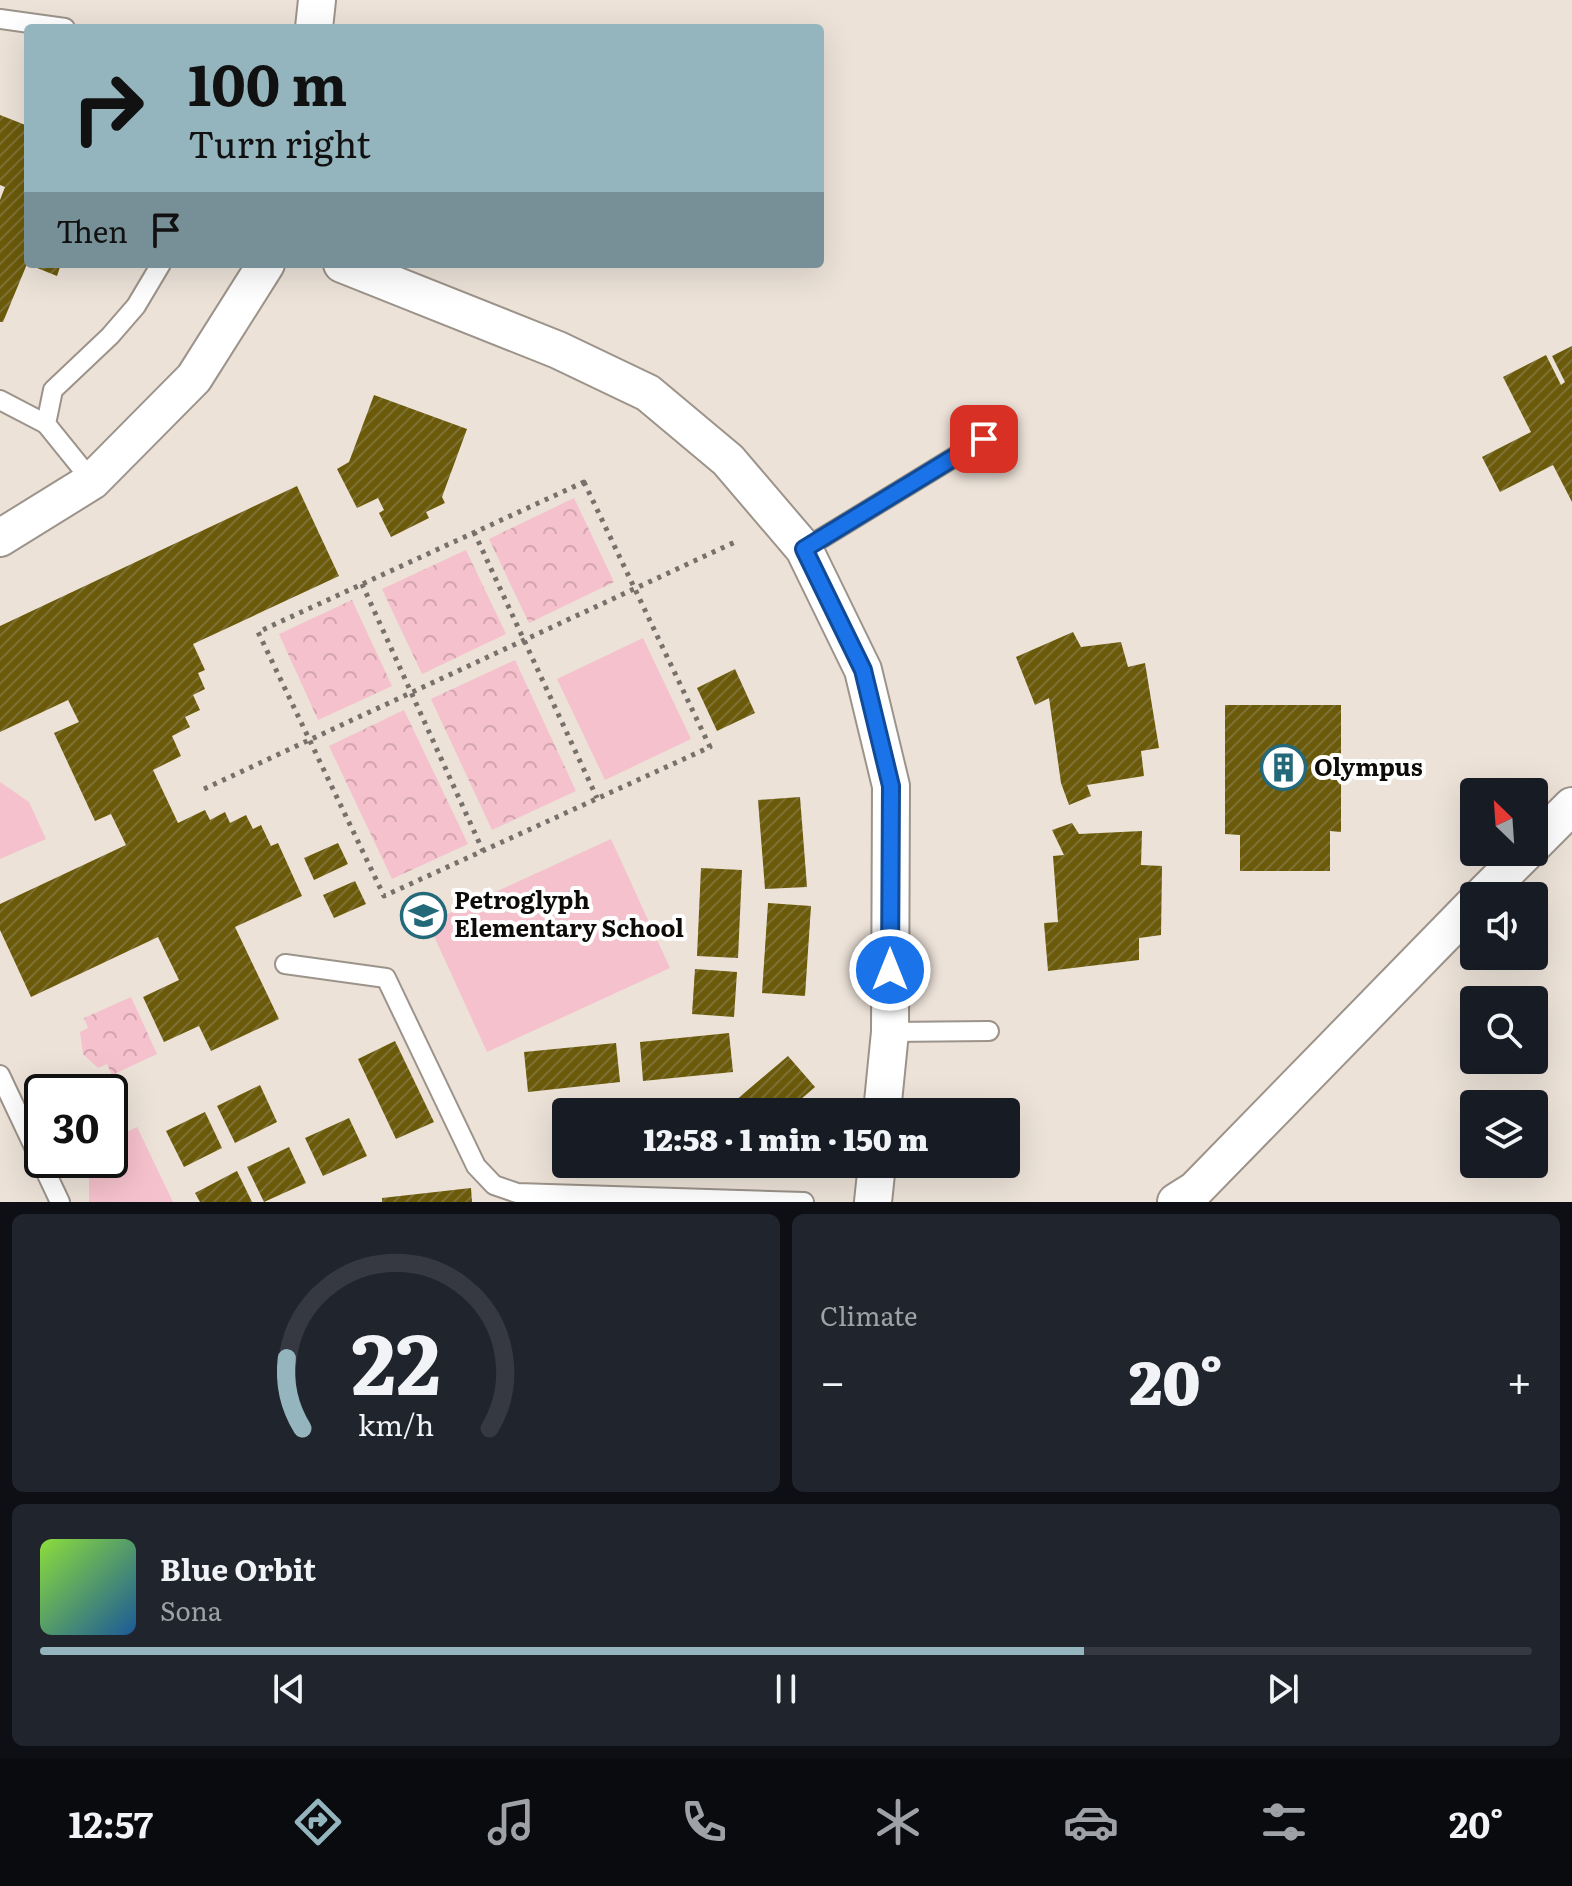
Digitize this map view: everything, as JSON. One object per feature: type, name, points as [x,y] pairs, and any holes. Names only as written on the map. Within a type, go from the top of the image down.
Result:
[{"type":"street","points":[[314,24],[317,0]]},
{"type":"street","points":[[0,538],[92,481],[194,378],[263,268]]},
{"type":"street","points":[[352,268],[558,350],[648,393],[728,460],[804,549],[863,670],[891,786],[890,1032],[883,1098]]},
{"type":"street","points":[[1548,830],[1572,806]]},
{"type":"street","points":[[1496,882],[1512,866]]},
{"type":"street","points":[[1176,1202],[1195,1190],[1460,918]]},
{"type":"street","points":[[873,1202],[876,1178]]},
{"type":"lane","points":[[0,19],[36,24]]},
{"type":"lane","points":[[46,424],[53,390],[110,336],[136,306],[159,268]]},
{"type":"lane","points":[[0,400],[46,424],[92,481]]},
{"type":"lane","points":[[804,549],[984,439]]},
{"type":"lane","points":[[285,964],[386,978],[476,1166],[494,1185],[517,1193],[804,1202]]},
{"type":"lane","points":[[890,1032],[989,1031]]},
{"type":"lane","points":[[0,1075],[60,1202]]},
{"type":"path","points":[[584,482],[710,747],[384,896],[258,632],[474,532],[584,482]]},
{"type":"path","points":[[474,532],[597,798]]},
{"type":"path","points":[[204,789],[735,542]]},
{"type":"path","points":[[362,584],[483,851]]},
{"type":"green space","points":[[574,498],[614,582],[529,623],[489,539]]},
{"type":"green space","points":[[466,550],[506,634],[422,674],[382,589]]},
{"type":"green space","points":[[352,600],[392,686],[318,720],[279,634]]},
{"type":"green space","points":[[643,638],[691,739],[605,780],[557,679]]},
{"type":"green space","points":[[515,660],[576,791],[492,830],[431,699]]},
{"type":"green space","points":[[404,710],[468,844],[392,879],[329,746]]},
{"type":"green space","points":[[0,782],[29,802],[46,839],[0,859]]},
{"type":"green space","points":[[611,839],[670,968],[487,1052],[428,923]]},
{"type":"green space","points":[[131,997],[157,1054],[114,1074],[107,1064],[98,1068],[83,1054],[80,1032],[88,1028],[84,1018]]},
{"type":"green space","points":[[137,1127],[173,1202],[89,1202],[89,1178],[128,1178],[128,1131]]},
{"type":"building","points":[[0,115],[24,124],[25,268],[3,322],[0,322],[0,200],[5,187],[0,185]]},
{"type":"building","points":[[37,268],[60,268],[57,276]]},
{"type":"building","points":[[1572,346],[1572,502],[1553,465],[1500,492],[1482,457],[1531,432],[1503,377],[1546,355],[1561,385],[1565,382],[1552,356]]},
{"type":"building","points":[[374,395],[467,429],[442,497],[445,503],[426,512],[429,518],[391,537],[379,513],[384,510],[378,498],[357,508],[337,469],[349,462]]},
{"type":"building","points":[[297,486],[339,576],[193,644],[205,670],[198,673],[205,689],[193,695],[200,710],[185,717],[190,727],[172,736],[181,756],[153,770],[178,823],[205,810],[210,820],[225,812],[230,823],[246,815],[253,829],[261,825],[271,846],[278,843],[302,896],[235,927],[279,1019],[211,1051],[199,1026],[164,1042],[143,997],[179,980],[158,937],[31,997],[0,930],[0,904],[126,845],[111,814],[95,821],[54,733],[79,722],[68,700],[0,732],[0,626]]},
{"type":"building","points":[[1073,632],[1081,647],[1121,642],[1128,667],[1145,663],[1159,748],[1141,751],[1144,776],[1087,785],[1091,796],[1069,805],[1061,783],[1049,698],[1035,705],[1016,657]]},
{"type":"building","points":[[735,669],[755,713],[717,731],[697,688]]},
{"type":"building","name":"Olympus","points":[[1225,705],[1341,705],[1341,832],[1330,831],[1330,871],[1240,871],[1240,835],[1225,834]]},
{"type":"building","points":[[800,797],[807,887],[765,889],[758,800]]},
{"type":"building","points":[[1072,823],[1079,834],[1142,831],[1141,865],[1162,866],[1161,935],[1139,938],[1139,960],[1048,971],[1044,923],[1058,922],[1053,856],[1064,855],[1052,830]]},
{"type":"building","points":[[338,843],[348,864],[314,880],[304,858]]},
{"type":"building","points":[[701,868],[742,870],[738,958],[697,956]]},
{"type":"building","points":[[355,881],[366,904],[334,918],[323,895]]},
{"type":"building","points":[[768,903],[811,906],[805,996],[762,993]]},
{"type":"building","points":[[695,969],[737,972],[734,1017],[692,1014]]},
{"type":"building","points":[[729,1033],[733,1072],[643,1081],[640,1042]]},
{"type":"building","points":[[395,1041],[434,1122],[396,1139],[358,1059]]},
{"type":"building","points":[[616,1043],[620,1082],[528,1092],[524,1052]]},
{"type":"building","points":[[788,1056],[815,1087],[802,1098],[738,1098]]},
{"type":"building","points":[[260,1085],[277,1122],[235,1143],[217,1106]]},
{"type":"building","points":[[205,1112],[222,1148],[184,1167],[166,1131]]},
{"type":"building","points":[[349,1118],[367,1156],[323,1176],[305,1138]]},
{"type":"building","points":[[289,1147],[306,1183],[264,1202],[247,1167]]},
{"type":"building","points":[[237,1171],[252,1202],[200,1202],[195,1193]]},
{"type":"building","points":[[471,1188],[472,1202],[382,1202],[382,1198]]},
{"type":"place","name":"Olympus","points":[[1283,768]]},
{"type":"place","name":"Petroglyph Elementary School","points":[[423,915]]},
{"type":"route","points":[[890,970],[891,786],[863,670],[804,549],[984,439]]}]
